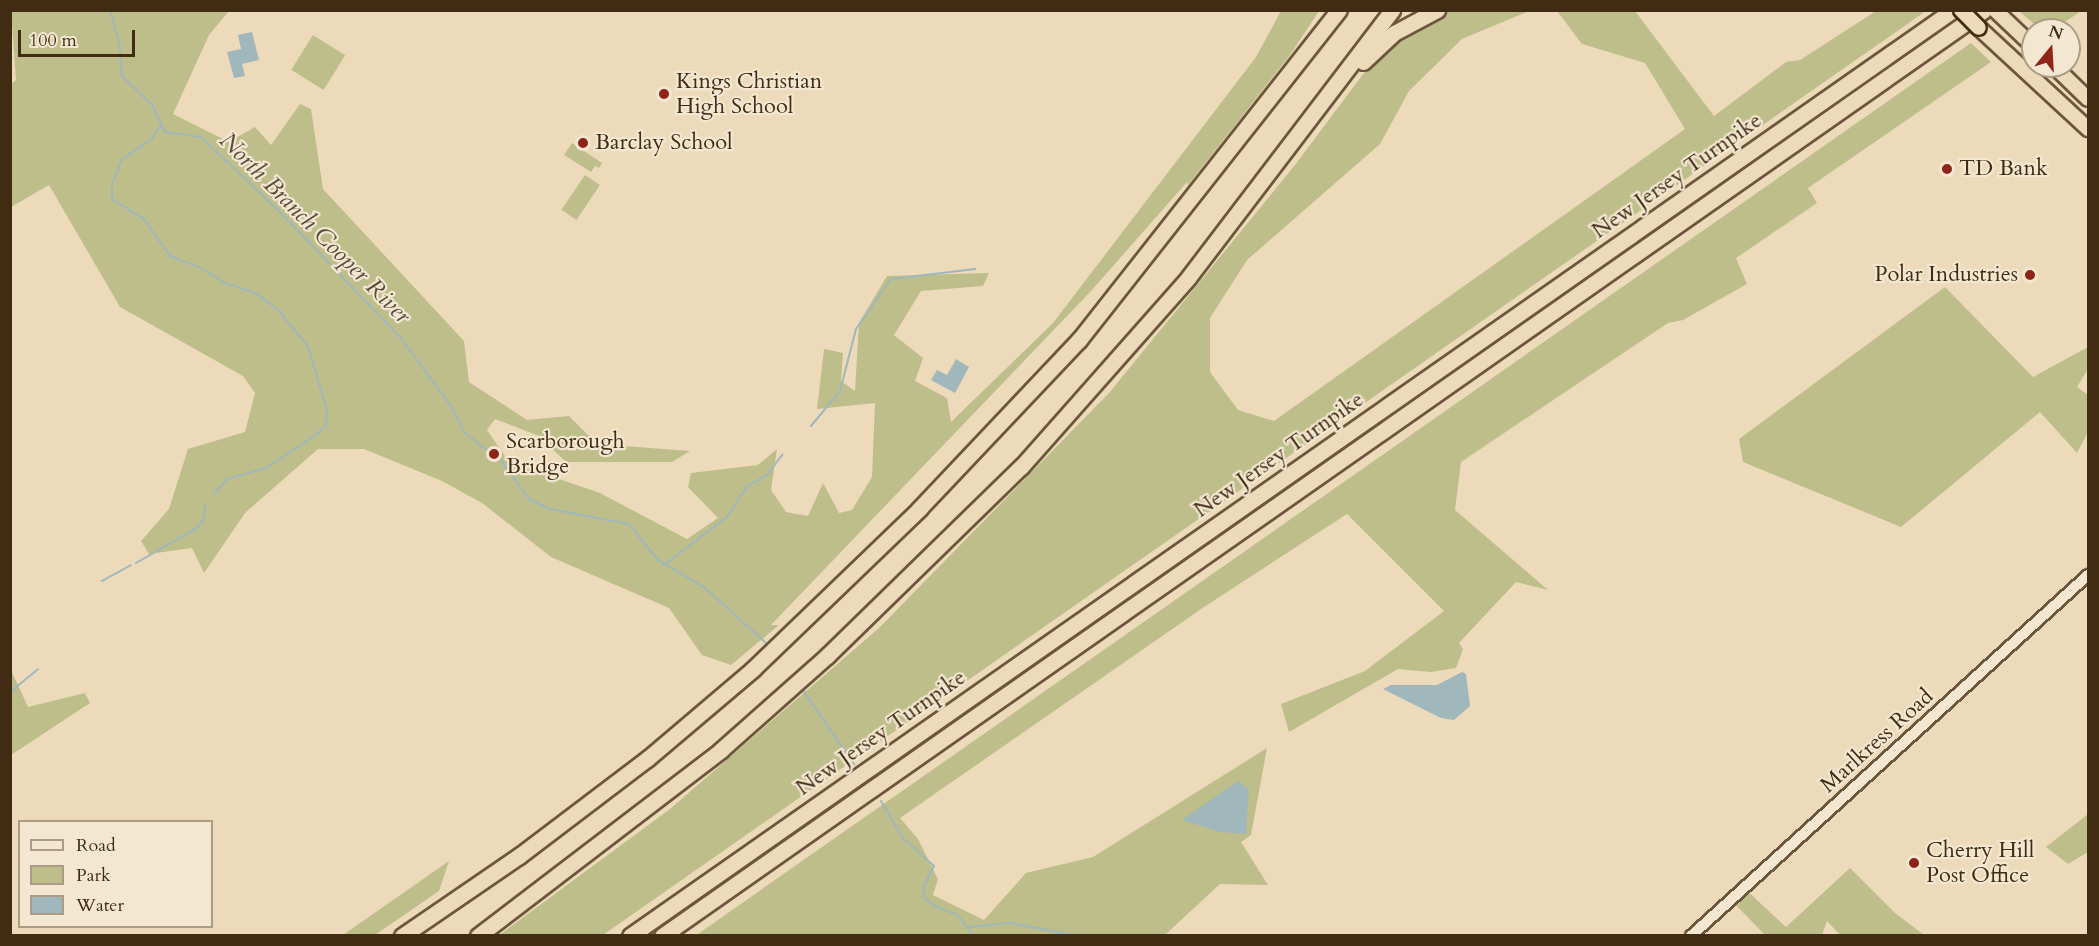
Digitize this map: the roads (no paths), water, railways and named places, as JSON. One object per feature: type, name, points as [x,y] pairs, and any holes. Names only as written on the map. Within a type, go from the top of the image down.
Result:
[{"type":"highway","points":[[1293,71],[1332,10]]},
{"type":"highway","points":[[402,936],[519,856],[647,759],[753,669],[850,577],[1043,382],[1154,249],[1339,10]]},
{"type":"highway","points":[[478,936],[721,750],[928,561],[1108,374],[1216,243],[1392,10]]},
{"type":"highway","points":[[1329,95],[1394,33],[1437,10]]},
{"type":"highway","name":"New Jersey Turnpike","points":[[630,936],[1953,10]]},
{"type":"highway","points":[[1960,10],[2088,129]]},
{"type":"highway","name":"New Jersey Turnpike","points":[[662,936],[1984,10]]},
{"type":"highway","points":[[1998,13],[2021,35]]},
{"type":"highway","points":[[2066,78],[2088,99]]},
{"type":"street","name":"Marlkress Road","points":[[1691,936],[2088,575]]},
{"type":"water","points":[[252,32],[259,60],[242,64],[245,76],[234,78],[227,52],[241,49],[238,35]]},
{"type":"water","points":[[956,359],[969,367],[955,393],[931,380],[937,370],[947,375]]},
{"type":"water","points":[[1462,672],[1466,674],[1470,706],[1454,720],[1441,718],[1383,689],[1391,685],[1437,685]]},
{"type":"water","points":[[1238,781],[1249,789],[1246,834],[1220,832],[1182,820]]},
{"type":"waterway","name":"North Branch Cooper River","points":[[110,10],[119,41],[122,76],[152,105],[165,132],[201,137],[278,210],[400,337],[451,406],[465,433],[488,451]]},
{"type":"waterway","points":[[161,125],[152,139],[122,159],[112,184],[112,199],[144,219],[170,256],[199,267],[223,282],[257,294],[278,310],[308,346],[327,410],[326,425],[316,435],[266,468],[227,479],[214,494]]},
{"type":"waterway","points":[[811,426],[840,391],[856,329],[891,279],[975,269]]},
{"type":"waterway","points":[[664,565],[727,517],[747,486],[767,475],[783,454]]},
{"type":"waterway","name":"North Branch Cooper River","points":[[499,458],[530,500],[550,509],[629,524],[658,560],[705,588],[765,642]]},
{"type":"waterway","points":[[136,563],[197,528],[204,519],[205,504]]},
{"type":"waterway","points":[[102,581],[131,565]]},
{"type":"waterway","points":[[10,692],[38,669]]},
{"type":"waterway","name":"North Branch Cooper River","points":[[804,692],[854,764]]},
{"type":"waterway","name":"North Branch Cooper River","points":[[881,801],[903,838],[934,866],[923,888],[925,898],[934,906],[958,915],[974,936]]},
{"type":"waterway","points":[[968,927],[1010,923],[1079,936]]},
{"type":"place","name":"Kings Christian High School","points":[[664,94]]},
{"type":"place","name":"Barclay School","points":[[583,143]]},
{"type":"place","name":"TD Bank","points":[[1947,169]]},
{"type":"place","name":"Polar Industries","points":[[2030,275]]},
{"type":"place","name":"Scarborough Bridge","points":[[494,454]]},
{"type":"place","name":"Cherry Hill Post Office","points":[[1914,863]]}]
